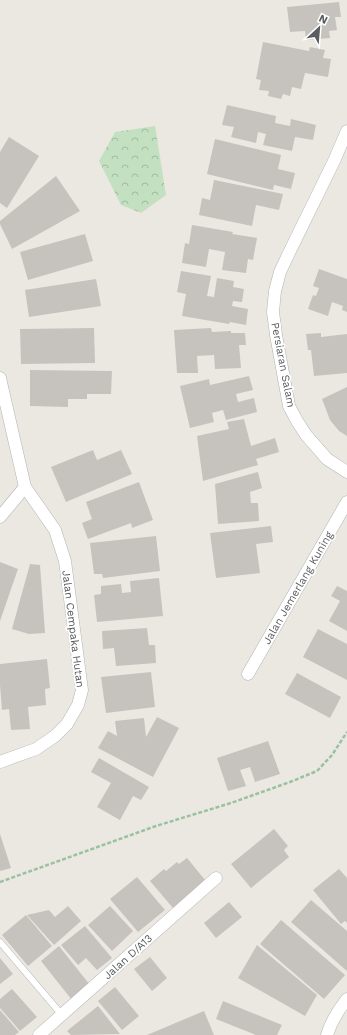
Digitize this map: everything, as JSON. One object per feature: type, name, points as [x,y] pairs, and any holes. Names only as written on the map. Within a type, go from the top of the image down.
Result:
[{"type":"street","name":"Persiaran Salam","points":[[347,131],[280,272],[275,291],[273,312],[289,406],[306,435],[327,459],[347,472]]},
{"type":"street","name":"Jalan Cempaka Hutan","points":[[0,378],[25,487],[54,530],[65,561],[82,690],[78,705],[67,724],[55,736],[36,749],[0,762]]},
{"type":"street","points":[[0,517],[25,487]]},
{"type":"street","name":"Jalan Jemerlang Kuning","points":[[248,674],[347,502]]},
{"type":"street","name":"Jalan D/A13","points":[[39,1035],[216,878]]},
{"type":"street","points":[[327,1035],[338,1012],[347,999]]},
{"type":"lane","points":[[0,942],[62,1015]]},
{"type":"path","points":[[0,882],[310,774],[317,770],[332,755],[347,732]]},
{"type":"green space","points":[[155,126],[166,195],[141,213],[121,205],[99,161],[115,132]]},
{"type":"building","points":[[339,2],[341,17],[335,17],[337,30],[329,31],[330,38],[306,40],[305,31],[290,32],[287,7]]},
{"type":"building","points":[[263,42],[309,51],[310,47],[325,50],[323,58],[331,59],[328,77],[305,73],[301,89],[292,87],[290,96],[283,94],[281,99],[268,96],[269,91],[259,90],[261,80],[256,79]]},
{"type":"building","points":[[227,105],[276,116],[275,123],[290,126],[291,119],[316,125],[313,140],[295,137],[292,151],[263,145],[266,134],[258,132],[256,143],[231,137],[234,127],[222,125]]},
{"type":"building","points":[[9,137],[39,156],[7,208],[0,203],[0,152]]},
{"type":"building","points":[[215,139],[281,155],[278,169],[295,173],[291,189],[274,185],[273,190],[207,174]]},
{"type":"building","points":[[56,176],[80,211],[12,249],[0,221]]},
{"type":"building","points":[[214,180],[283,194],[279,210],[256,205],[252,226],[199,215],[202,198],[210,200]]},
{"type":"building","points":[[192,225],[257,238],[253,260],[248,259],[246,273],[222,270],[225,252],[209,249],[206,267],[182,263],[185,243],[189,244]]},
{"type":"building","points":[[85,234],[93,261],[28,280],[20,252]]},
{"type":"building","points":[[319,269],[347,279],[347,312],[342,310],[343,306],[332,302],[328,316],[308,309],[313,295],[316,296],[319,288],[313,286]]},
{"type":"building","points":[[181,271],[211,276],[207,296],[214,297],[217,278],[234,281],[233,287],[244,289],[242,302],[233,301],[232,306],[248,309],[246,325],[230,322],[229,324],[182,316],[186,294],[177,292]]},
{"type":"building","points":[[96,279],[101,306],[29,317],[25,290]]},
{"type":"building","points":[[94,328],[95,363],[21,364],[20,329]]},
{"type":"building","points":[[211,328],[212,332],[231,331],[231,333],[245,333],[246,345],[239,345],[241,368],[215,369],[214,355],[197,356],[198,373],[177,373],[174,330]]},
{"type":"building","points":[[321,333],[321,337],[347,334],[347,373],[314,376],[311,350],[308,350],[306,334]]},
{"type":"building","points":[[30,370],[112,371],[111,394],[87,394],[87,399],[68,399],[68,407],[30,406]]},
{"type":"building","points":[[249,376],[253,390],[236,394],[238,402],[254,398],[257,412],[226,420],[223,410],[212,413],[214,422],[190,428],[180,386],[209,379],[210,385]]},
{"type":"building","points":[[347,387],[347,436],[339,431],[330,420],[322,399]]},
{"type":"building","points":[[244,419],[251,446],[275,438],[279,452],[256,459],[258,465],[203,481],[197,436],[229,429],[227,422]]},
{"type":"building","points":[[93,450],[97,460],[121,450],[132,474],[66,502],[51,467]]},
{"type":"building","points":[[258,472],[262,488],[250,492],[251,503],[258,503],[259,521],[218,524],[215,484]]},
{"type":"building","points":[[139,482],[153,520],[132,528],[131,523],[88,539],[82,523],[92,519],[86,502]]},
{"type":"building","points":[[271,526],[273,542],[256,544],[260,573],[216,578],[210,533]]},
{"type":"building","points":[[156,536],[160,571],[103,578],[102,574],[94,574],[90,543]]},
{"type":"building","points":[[0,562],[18,569],[0,621]]},
{"type":"building","points":[[30,564],[40,565],[45,633],[29,634],[12,629]]},
{"type":"building","points":[[159,578],[163,616],[97,622],[94,595],[101,594],[101,586],[121,584],[122,593],[131,592],[130,581]]},
{"type":"building","points":[[337,586],[347,591],[347,631],[329,621],[340,601],[331,596]]},
{"type":"building","points":[[147,628],[149,645],[155,645],[156,663],[116,666],[114,648],[103,649],[102,631]]},
{"type":"building","points":[[318,629],[347,644],[347,680],[303,657]]},
{"type":"building","points":[[47,659],[50,688],[45,689],[46,705],[28,707],[30,729],[11,730],[9,709],[2,710],[0,664]]},
{"type":"building","points":[[151,672],[155,707],[106,713],[101,677]]},
{"type":"building","points":[[297,673],[341,697],[330,718],[285,694]]},
{"type":"building","points":[[157,717],[179,728],[153,777],[98,748],[108,731],[117,736],[115,721],[144,718],[146,737]]},
{"type":"building","points":[[268,741],[280,774],[255,782],[250,767],[240,770],[246,786],[228,791],[217,758]]},
{"type":"building","points":[[99,758],[149,787],[141,800],[133,796],[120,820],[97,807],[111,783],[91,772]]},
{"type":"building","points":[[274,829],[288,846],[284,850],[289,857],[251,888],[231,864]]},
{"type":"building","points":[[0,834],[11,868],[0,871]]},
{"type":"building","points":[[187,858],[205,880],[173,908],[150,881],[164,869],[166,871],[177,862],[179,864]]},
{"type":"building","points":[[339,869],[347,878],[347,923],[345,921],[341,924],[313,890]]},
{"type":"building","points":[[137,877],[165,910],[138,932],[110,899]]},
{"type":"building","points":[[311,900],[347,931],[347,971],[291,922]]},
{"type":"building","points":[[229,902],[242,917],[216,938],[204,923]]},
{"type":"building","points":[[68,906],[81,921],[54,945],[27,915],[49,910],[55,917]]},
{"type":"building","points":[[110,906],[133,931],[112,951],[88,925]]},
{"type":"building","points":[[26,915],[52,946],[28,966],[2,935]]},
{"type":"building","points":[[281,920],[345,975],[324,999],[260,944]]},
{"type":"building","points":[[85,926],[112,958],[97,970],[86,958],[78,965],[61,945]]},
{"type":"building","points":[[257,945],[317,995],[305,1016],[238,978]]},
{"type":"building","points":[[59,946],[90,985],[72,1000],[41,961]]},
{"type":"building","points":[[150,957],[167,978],[152,991],[134,969]]},
{"type":"building","points":[[0,958],[13,974],[0,984]]},
{"type":"building","points":[[115,987],[139,1016],[122,1030],[98,1001]]},
{"type":"building","points":[[12,989],[37,1017],[20,1031],[0,1008],[0,999]]},
{"type":"building","points":[[223,1001],[282,1025],[277,1035],[256,1035],[216,1019]]},
{"type":"building","points":[[98,1006],[120,1034],[71,1035],[67,1031]]},
{"type":"building","points":[[0,1010],[19,1032],[15,1035],[0,1035]]},
{"type":"building","points":[[204,1011],[214,1035],[147,1035]]}]
